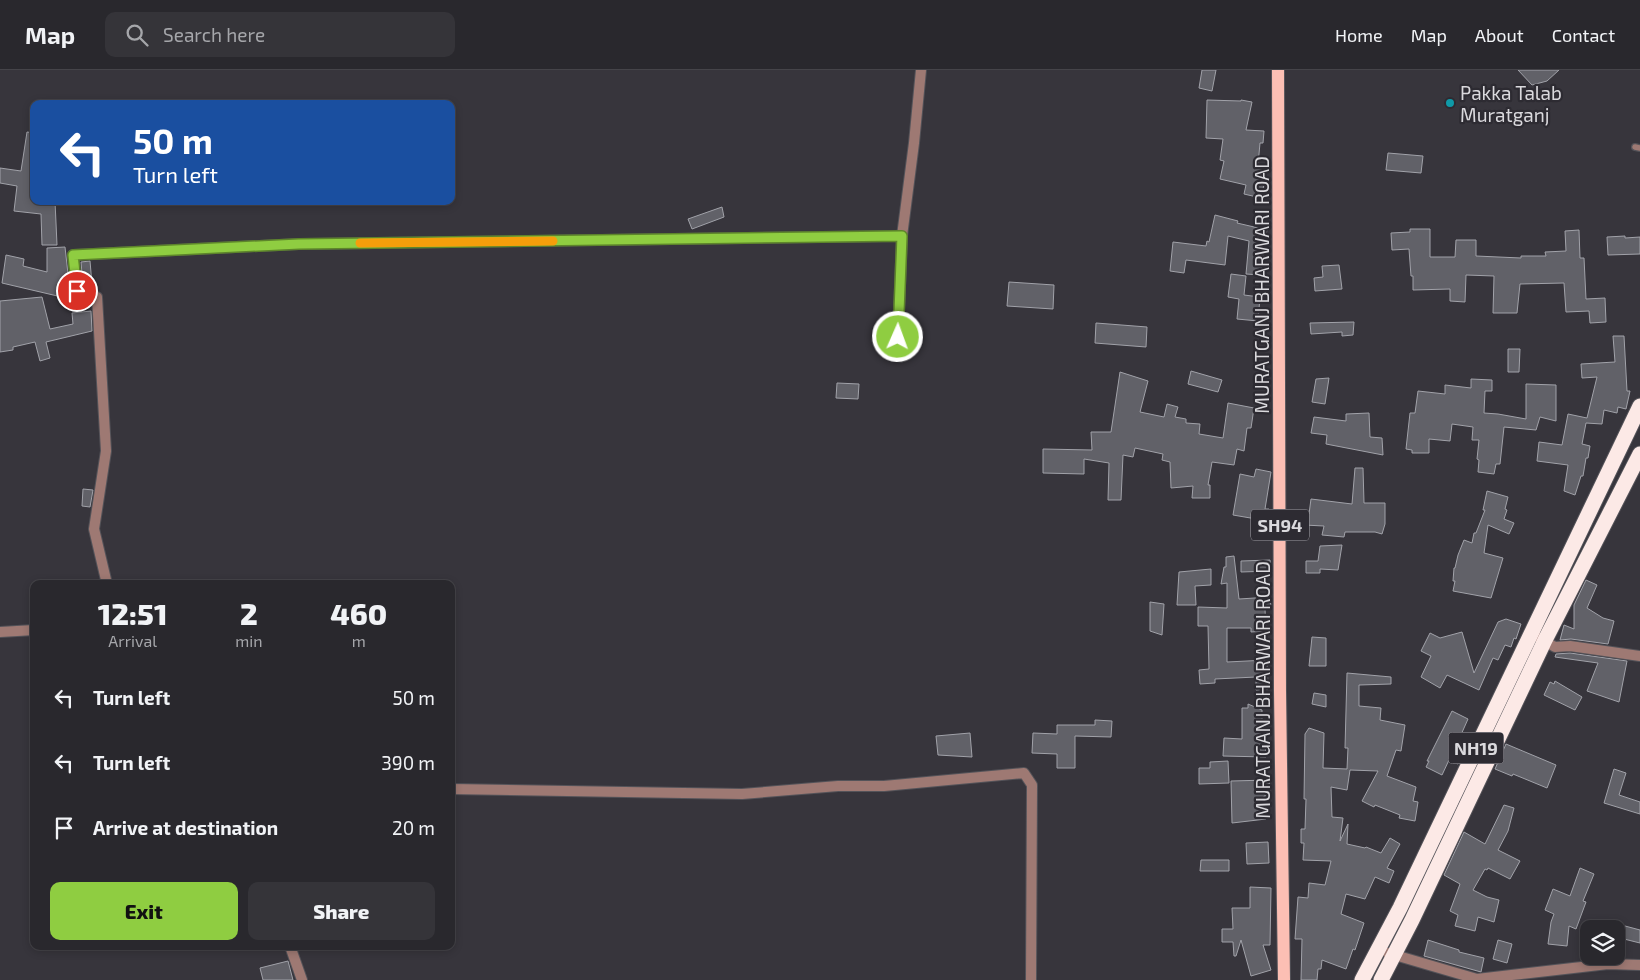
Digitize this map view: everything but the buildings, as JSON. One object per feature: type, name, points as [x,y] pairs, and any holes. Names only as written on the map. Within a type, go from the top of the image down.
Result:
[{"type":"highway","name":"NH19","points":[[1362,980],[1403,901],[1640,406]]},
{"type":"highway","name":"NH19","points":[[1381,980],[1412,920],[1545,640],[1640,454]]},
{"type":"main road","name":"MURATGANJ BHARWARI ROAD","points":[[1278,70],[1280,690],[1284,980]]},
{"type":"street","points":[[898,337],[902,236],[914,143],[920,70]]},
{"type":"street","points":[[106,580],[94,528],[106,450],[97,296],[77,291],[73,255],[299,244],[902,236]]},
{"type":"street","points":[[0,632],[30,630]]},
{"type":"street","points":[[1530,634],[1545,640],[1555,647],[1570,646],[1640,656]]},
{"type":"street","points":[[455,789],[742,794],[838,786],[884,786],[1024,774],[1032,784],[1031,980]]},
{"type":"street","points":[[291,950],[302,980]]},
{"type":"street","points":[[1378,950],[1477,978],[1608,964],[1640,965]]},
{"type":"slow traffic","points":[[360,243],[553,241]]},
{"type":"place","name":"Pakka Talab Muratganj","points":[[1450,103]]},
{"type":"route","points":[[77,291],[73,255],[299,244],[902,236],[898,337]]}]
